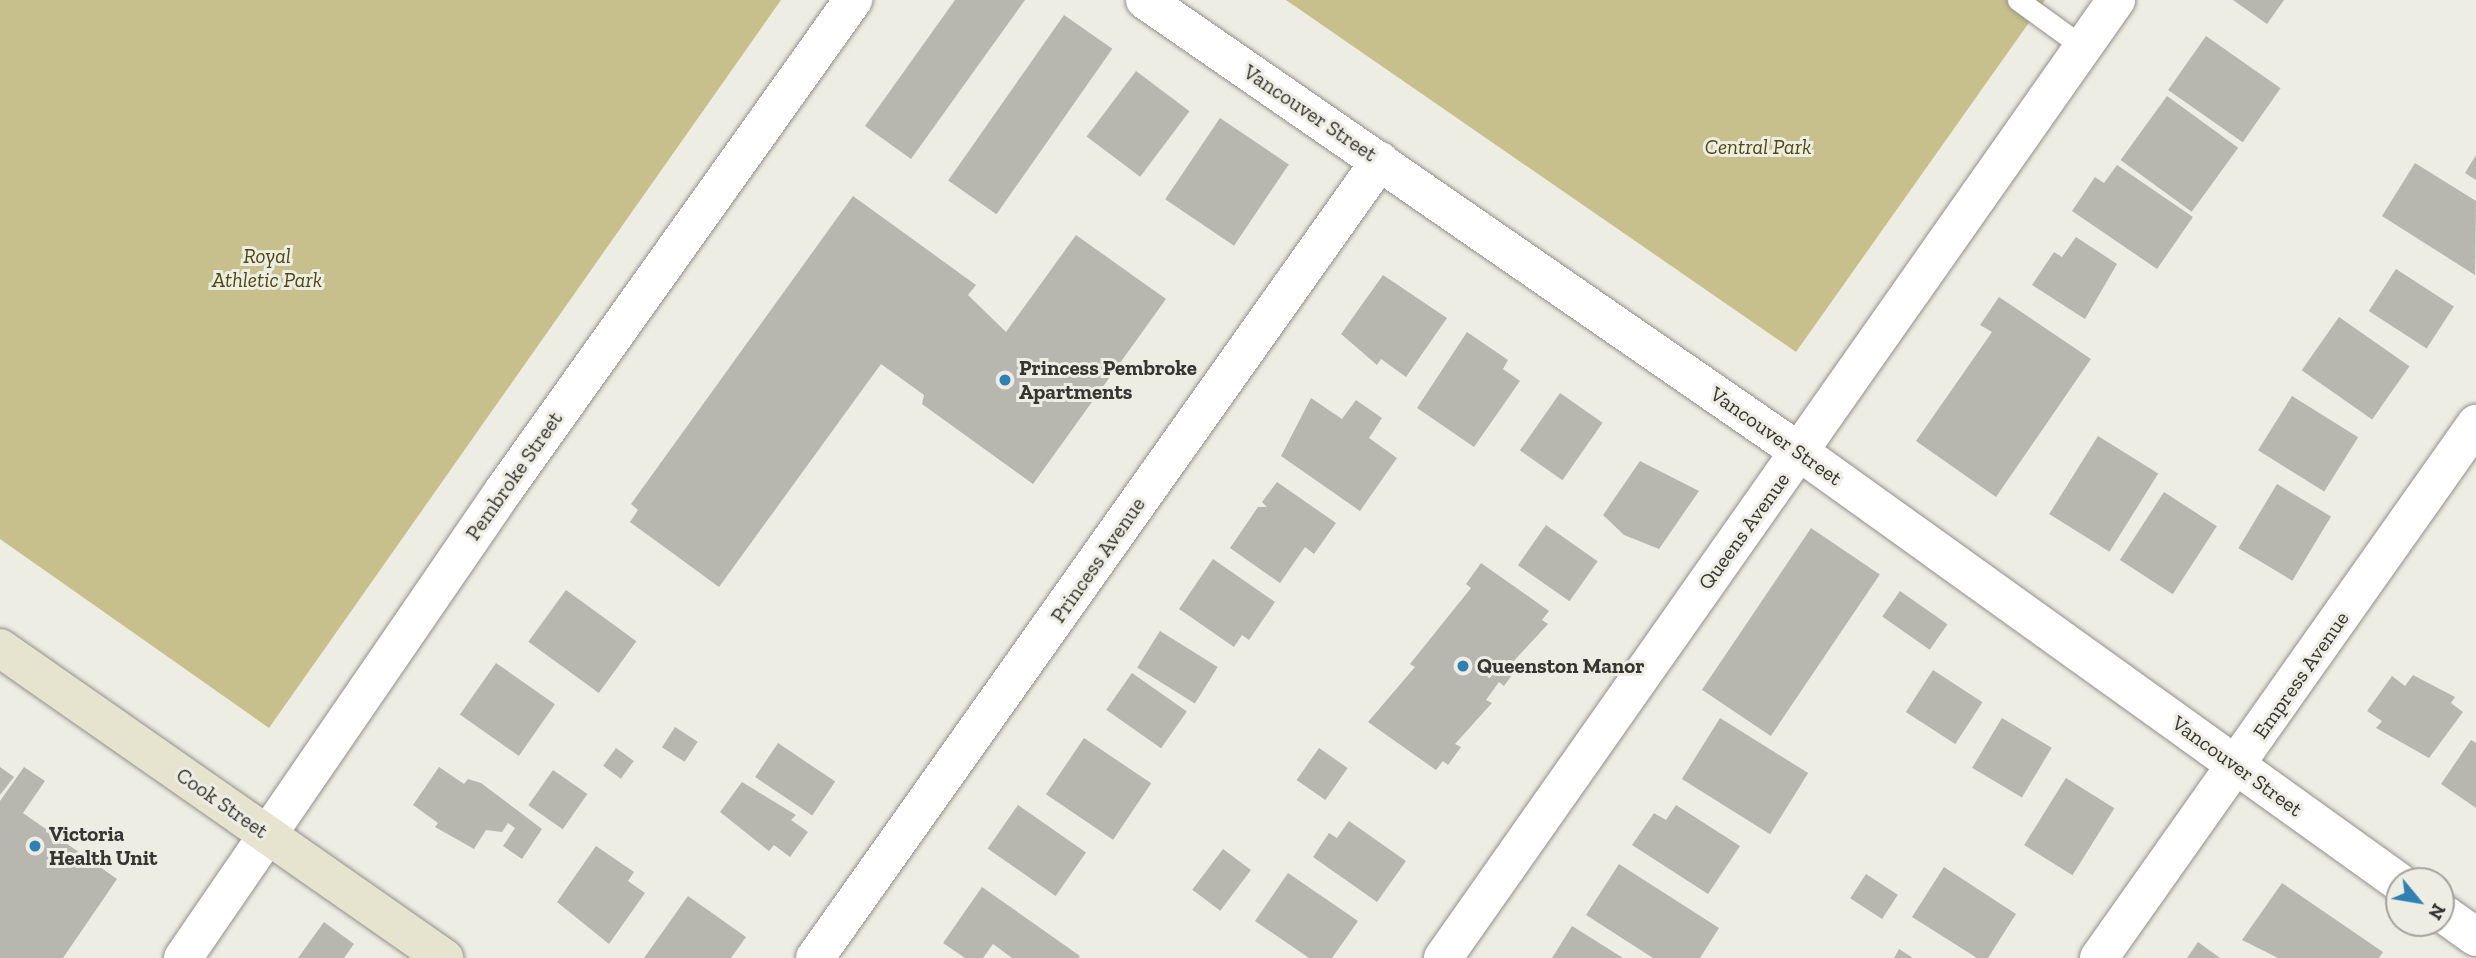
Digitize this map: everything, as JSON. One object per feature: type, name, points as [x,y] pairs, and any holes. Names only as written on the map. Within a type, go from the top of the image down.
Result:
[{"type":"main road","name":"Cook Street","points":[[0,648],[444,958]]},
{"type":"street","name":"Pembroke Street","points":[[183,958],[266,834],[853,0]]},
{"type":"street","name":"Vancouver Street","points":[[1145,0],[1801,453],[2385,872]]},
{"type":"street","name":"Queens Avenue","points":[[1443,958],[1801,453],[2116,0]]},
{"type":"street","name":"Princess Avenue","points":[[815,958],[1380,161]]},
{"type":"street","name":"Empress Avenue","points":[[2099,958],[2476,424]]},
{"type":"street","points":[[2455,922],[2476,937]]},
{"type":"lane","points":[[2018,0],[2083,47]]},
{"type":"green space","name":"Royal Athletic Park","points":[[0,0],[781,0],[269,728],[0,539]]},
{"type":"green space","name":"Central Park","points":[[1286,0],[2045,0],[1796,352]]},
{"type":"building","points":[[955,0],[1025,0],[911,159],[865,126]]},
{"type":"building","points":[[2233,0],[2284,0],[2267,24]]},
{"type":"building","points":[[1064,15],[1112,49],[996,214],[948,180]]},
{"type":"building","points":[[2206,36],[2281,88],[2243,142],[2168,90]]},
{"type":"building","points":[[1136,71],[1190,111],[1140,177],[1087,136]]},
{"type":"building","points":[[2167,96],[2238,148],[2192,212],[2121,160]]},
{"type":"building","points":[[1220,118],[1289,164],[1234,246],[1165,199]]},
{"type":"building","points":[[2476,155],[2476,180],[2465,173]]},
{"type":"building","points":[[2415,163],[2476,201],[2475,275],[2382,216]]},
{"type":"building","points":[[2117,165],[2193,217],[2157,269],[2072,211],[2095,177],[2104,183]]},
{"type":"building","name":"Princess Pembroke Apartments","points":[[853,196],[976,285],[968,295],[1006,332],[1076,235],[1166,299],[1033,484],[922,404],[924,395],[881,364],[719,587],[630,522],[638,510],[631,504]]},
{"type":"building","points":[[2076,237],[2117,264],[2085,319],[2032,285],[2054,252],[2062,257]]},
{"type":"building","points":[[2396,269],[2454,307],[2427,349],[2369,311]]},
{"type":"building","points":[[1383,275],[1447,318],[1406,377],[1381,359],[1377,365],[1341,334]]},
{"type":"building","points":[[1999,297],[2091,359],[1996,497],[1916,441],[1992,332],[1980,325]]},
{"type":"building","points":[[2339,317],[2409,366],[2372,420],[2302,370]]},
{"type":"building","points":[[1467,332],[1508,360],[1503,369],[1520,381],[1474,447],[1417,408]]},
{"type":"building","points":[[1560,393],[1603,423],[1562,480],[1520,450]]},
{"type":"building","points":[[2292,396],[2358,437],[2324,492],[2258,450]]},
{"type":"building","points":[[1311,398],[1342,419],[1356,400],[1382,418],[1369,438],[1397,458],[1360,511],[1281,456]]},
{"type":"building","points":[[2098,436],[2158,474],[2109,552],[2049,514]]},
{"type":"building","points":[[1640,461],[1699,491],[1659,549],[1624,535],[1603,515]]},
{"type":"building","points":[[1277,482],[1336,523],[1314,554],[1305,547],[1280,583],[1230,548],[1258,507],[1267,507],[1262,502]]},
{"type":"building","points":[[2277,484],[2331,516],[2292,581],[2238,548]]},
{"type":"building","points":[[2164,492],[2217,526],[2173,594],[2120,560]]},
{"type":"building","points":[[1546,525],[1598,561],[1570,601],[1518,565]]},
{"type":"building","points":[[1811,528],[1880,574],[1771,736],[1702,690]]},
{"type":"building","points":[[1213,559],[1275,602],[1249,640],[1242,635],[1234,647],[1179,609]]},
{"type":"building","name":"Queenston Manor","points":[[1481,563],[1549,611],[1542,620],[1548,624],[1511,664],[1517,668],[1504,686],[1499,682],[1486,700],[1492,703],[1455,744],[1461,747],[1448,765],[1443,761],[1436,770],[1368,722],[1415,667],[1410,664],[1471,588],[1466,584]]},
{"type":"building","points":[[566,590],[636,641],[599,693],[528,642]]},
{"type":"building","points":[[1900,591],[1948,624],[1930,650],[1882,616]]},
{"type":"building","points":[[1160,631],[1218,667],[1195,704],[1137,667]]},
{"type":"building","points":[[496,663],[555,704],[519,756],[460,715]]},
{"type":"building","points":[[1933,670],[1982,702],[1955,744],[1906,712]]},
{"type":"building","points":[[1132,673],[1187,711],[1161,748],[1106,710]]},
{"type":"building","points":[[2413,675],[2455,697],[2451,703],[2463,712],[2429,758],[2376,728],[2382,721],[2367,711],[2392,676],[2405,686]]},
{"type":"building","points":[[1720,718],[1808,773],[1770,834],[1682,779]]},
{"type":"building","points":[[2002,718],[2052,748],[2022,798],[1972,768]]},
{"type":"building","points":[[675,727],[698,742],[685,762],[662,747]]},
{"type":"building","points":[[1084,738],[1151,783],[1113,840],[1046,794]]},
{"type":"building","points":[[2471,740],[2476,743],[2476,808],[2441,784]]},
{"type":"building","points":[[778,743],[835,782],[812,816],[755,777]]},
{"type":"building","points":[[616,748],[634,761],[621,779],[603,766]]},
{"type":"building","points":[[1319,748],[1348,768],[1325,800],[1297,780]]},
{"type":"building","name":"Victoria Health Unit","points":[[0,767],[14,777],[0,795]]},
{"type":"building","name":"Victoria Health Unit","points":[[24,767],[45,781],[23,813],[117,879],[63,958],[0,958],[0,801]]},
{"type":"building","points":[[439,767],[464,784],[468,779],[481,783],[542,829],[522,859],[503,846],[515,828],[508,823],[502,832],[486,830],[474,849],[435,827],[438,823],[413,805]]},
{"type":"building","points":[[553,770],[587,794],[563,829],[528,805]]},
{"type":"building","points":[[2066,778],[2114,808],[2072,875],[2024,845]]},
{"type":"building","points":[[742,782],[796,815],[791,820],[808,832],[790,857],[774,845],[769,851],[720,812]]},
{"type":"building","points":[[1018,805],[1086,853],[1056,896],[988,848]]},
{"type":"building","points":[[1676,805],[1740,846],[1708,894],[1632,845],[1654,813],[1666,820]]},
{"type":"building","points":[[1349,821],[1406,861],[1377,902],[1313,857],[1329,833],[1337,838]]},
{"type":"building","points":[[596,846],[634,872],[628,881],[645,893],[609,944],[557,902]]},
{"type":"building","points":[[1223,849],[1251,870],[1220,911],[1192,890]]},
{"type":"building","points":[[1619,864],[1719,928],[1700,958],[1653,958],[1586,915]]},
{"type":"building","points":[[1944,867],[2016,914],[1988,958],[1977,958],[1912,917]]},
{"type":"building","points":[[1288,873],[1358,921],[1332,958],[1309,958],[1255,921]]},
{"type":"building","points":[[1866,874],[1898,895],[1882,919],[1850,898]]},
{"type":"building","points":[[2282,883],[2383,952],[2379,958],[2278,958],[2242,940]]},
{"type":"building","points":[[982,887],[1080,956],[1012,958],[993,944],[983,958],[965,958],[943,943]]},
{"type":"building","points":[[688,896],[746,937],[731,958],[644,958]]},
{"type":"building","points":[[324,922],[354,944],[344,958],[298,958]]},
{"type":"building","points":[[1572,926],[1623,958],[1552,958]]},
{"type":"building","points":[[2198,942],[2220,958],[2187,958]]},
{"type":"building","points":[[1899,949],[1913,958],[1894,958]]},
{"type":"place","name":"Princess Pembroke Apartments","points":[[1005,380]]},
{"type":"place","name":"Queenston Manor","points":[[1463,666]]},
{"type":"place","name":"Victoria Health Unit","points":[[35,846]]}]
